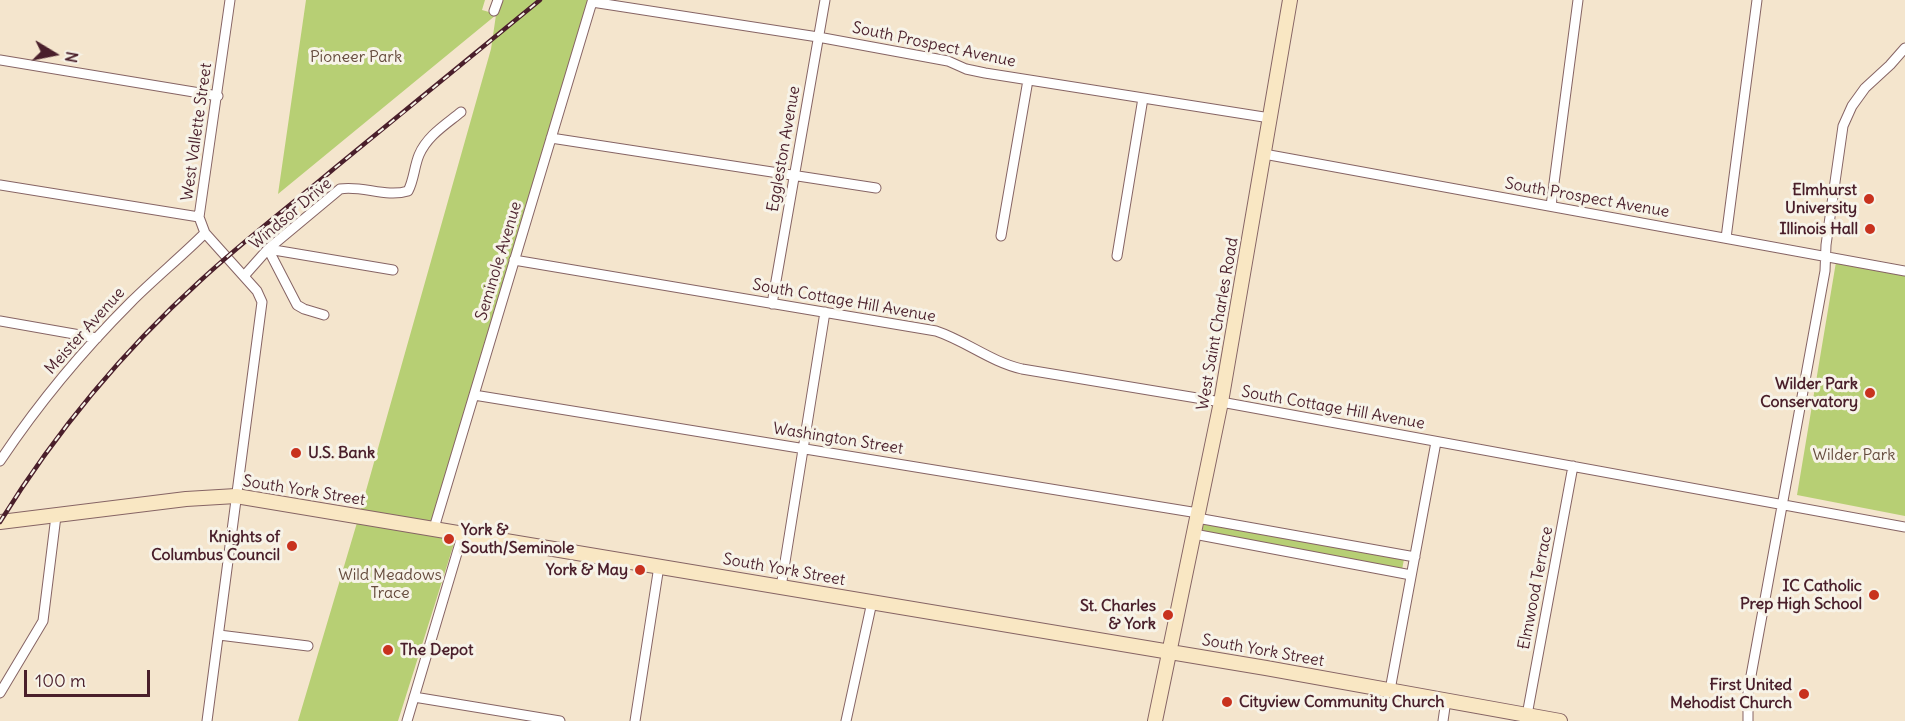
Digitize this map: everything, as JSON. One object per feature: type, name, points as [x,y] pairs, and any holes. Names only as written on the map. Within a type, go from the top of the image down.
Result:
[{"type":"main road","name":"West Saint Charles Road","points":[[1155,721],[1221,402],[1290,0]]},
{"type":"main road","name":"South York Street","points":[[0,522],[186,499],[236,496],[781,586],[1560,721]]},
{"type":"street","name":"West Vallette Street","points":[[207,721],[262,309],[260,297],[205,233],[199,217],[230,0]]},
{"type":"street","points":[[494,11],[498,0]]},
{"type":"street","name":"Eggleston Avenue","points":[[772,304],[825,0]]},
{"type":"street","points":[[1551,206],[1578,0]]},
{"type":"street","points":[[1726,238],[1757,0]]},
{"type":"street","name":"South Prospect Avenue","points":[[592,2],[819,37],[948,62],[985,73],[1270,118]]},
{"type":"street","name":"Seminole Avenue","points":[[434,528],[592,2]]},
{"type":"street","points":[[1748,721],[1748,692],[1825,271],[1843,126],[1852,105],[1865,88],[1905,48]]},
{"type":"street","points":[[0,60],[218,96]]},
{"type":"street","points":[[1001,236],[1028,80]]},
{"type":"street","points":[[1117,256],[1143,98]]},
{"type":"street","name":"Windsor Drive","points":[[243,276],[268,249],[340,189],[350,188],[400,194],[408,191],[412,184],[418,157],[426,141],[461,112]]},
{"type":"street","points":[[551,138],[876,188]]},
{"type":"street","name":"South Prospect Avenue","points":[[1264,154],[1905,271]]},
{"type":"street","points":[[0,185],[199,217]]},
{"type":"street","name":"Meister Avenue","points":[[1,458],[41,404],[97,338],[154,279],[205,233]]},
{"type":"street","points":[[268,249],[393,270]]},
{"type":"street","points":[[268,249],[297,305],[324,315]]},
{"type":"street","name":"South Cottage Hill Avenue","points":[[514,261],[936,331],[959,340],[1000,363],[1022,369],[1221,402],[1905,527]]},
{"type":"street","points":[[781,586],[825,312]]},
{"type":"street","points":[[0,321],[97,338]]},
{"type":"street","name":"Washington Street","points":[[474,395],[1198,516],[1415,557]]},
{"type":"street","points":[[1390,690],[1436,442]]},
{"type":"street","name":"Elmwood Terrace","points":[[1527,715],[1573,466]]},
{"type":"street","points":[[0,693],[43,621],[56,516]]},
{"type":"street","points":[[407,721],[463,533]]},
{"type":"street","points":[[1194,534],[1411,575]]},
{"type":"street","points":[[635,721],[659,566]]},
{"type":"street","points":[[846,721],[873,602]]},
{"type":"street","points":[[219,635],[308,646]]},
{"type":"street","points":[[414,697],[560,721]]},
{"type":"street","points":[[1443,721],[1446,700]]},
{"type":"green space","name":"Wild Meadows Trace","points":[[306,0],[485,0],[482,10],[496,14],[500,0],[591,0],[429,532],[456,537],[398,721],[298,721],[356,526],[491,49],[496,15],[278,194]]},
{"type":"green space","name":"Wilder Park","points":[[1836,262],[1905,275],[1905,516],[1797,495]]},
{"type":"green space","points":[[1204,522],[1404,559],[1402,570],[1202,533]]},
{"type":"railway","points":[[0,522],[67,425],[117,365],[171,308],[250,237],[540,0]]},
{"type":"place","name":"Elmhurst University","points":[[1869,199]]},
{"type":"place","name":"Illinois Hall","points":[[1870,229]]},
{"type":"place","name":"Wilder Park Conservatory","points":[[1870,393]]},
{"type":"place","name":"U.S. Bank","points":[[296,453]]},
{"type":"place","name":"York & South/Seminole","points":[[449,539]]},
{"type":"place","name":"Knights of Columbus Council","points":[[292,546]]},
{"type":"place","name":"York & May","points":[[640,570]]},
{"type":"place","name":"IC Catholic Prep High School","points":[[1874,595]]},
{"type":"place","name":"St. Charles & York","points":[[1168,615]]},
{"type":"place","name":"The Depot","points":[[388,650]]},
{"type":"place","name":"First United Mehodist Church","points":[[1804,694]]},
{"type":"place","name":"Cityview Community Church","points":[[1227,702]]},
{"type":"park label","name":"Pioneer Park","points":[[356,57]]}]
